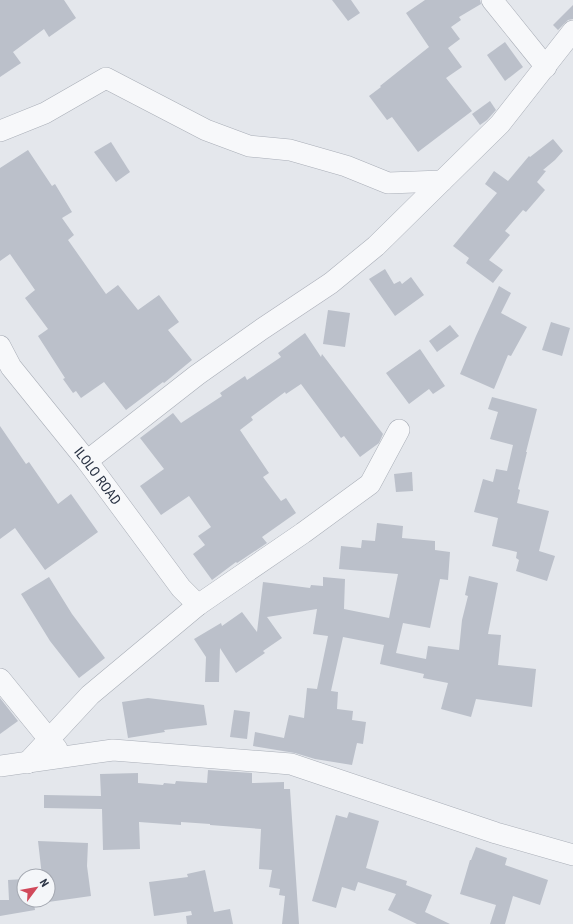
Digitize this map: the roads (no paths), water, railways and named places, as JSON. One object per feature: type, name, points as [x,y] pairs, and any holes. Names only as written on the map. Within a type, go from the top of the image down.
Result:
[{"type":"street","points":[[492,0],[546,67]]},
{"type":"street","points":[[87,461],[197,376],[262,329],[331,284],[376,246],[500,124],[573,31]]},
{"type":"street","points":[[0,131],[45,113],[106,78],[206,130],[249,146],[290,150],[346,166],[388,183],[442,181]]},
{"type":"street","name":"ILOLO ROAD","points":[[0,346],[11,367],[87,461],[181,588],[198,605]]},
{"type":"street","points":[[27,763],[90,695],[198,605],[303,533],[370,484],[399,430]]},
{"type":"street","points":[[0,679],[64,757]]},
{"type":"street","points":[[0,766],[113,750],[291,764],[496,833],[573,855]]}]
